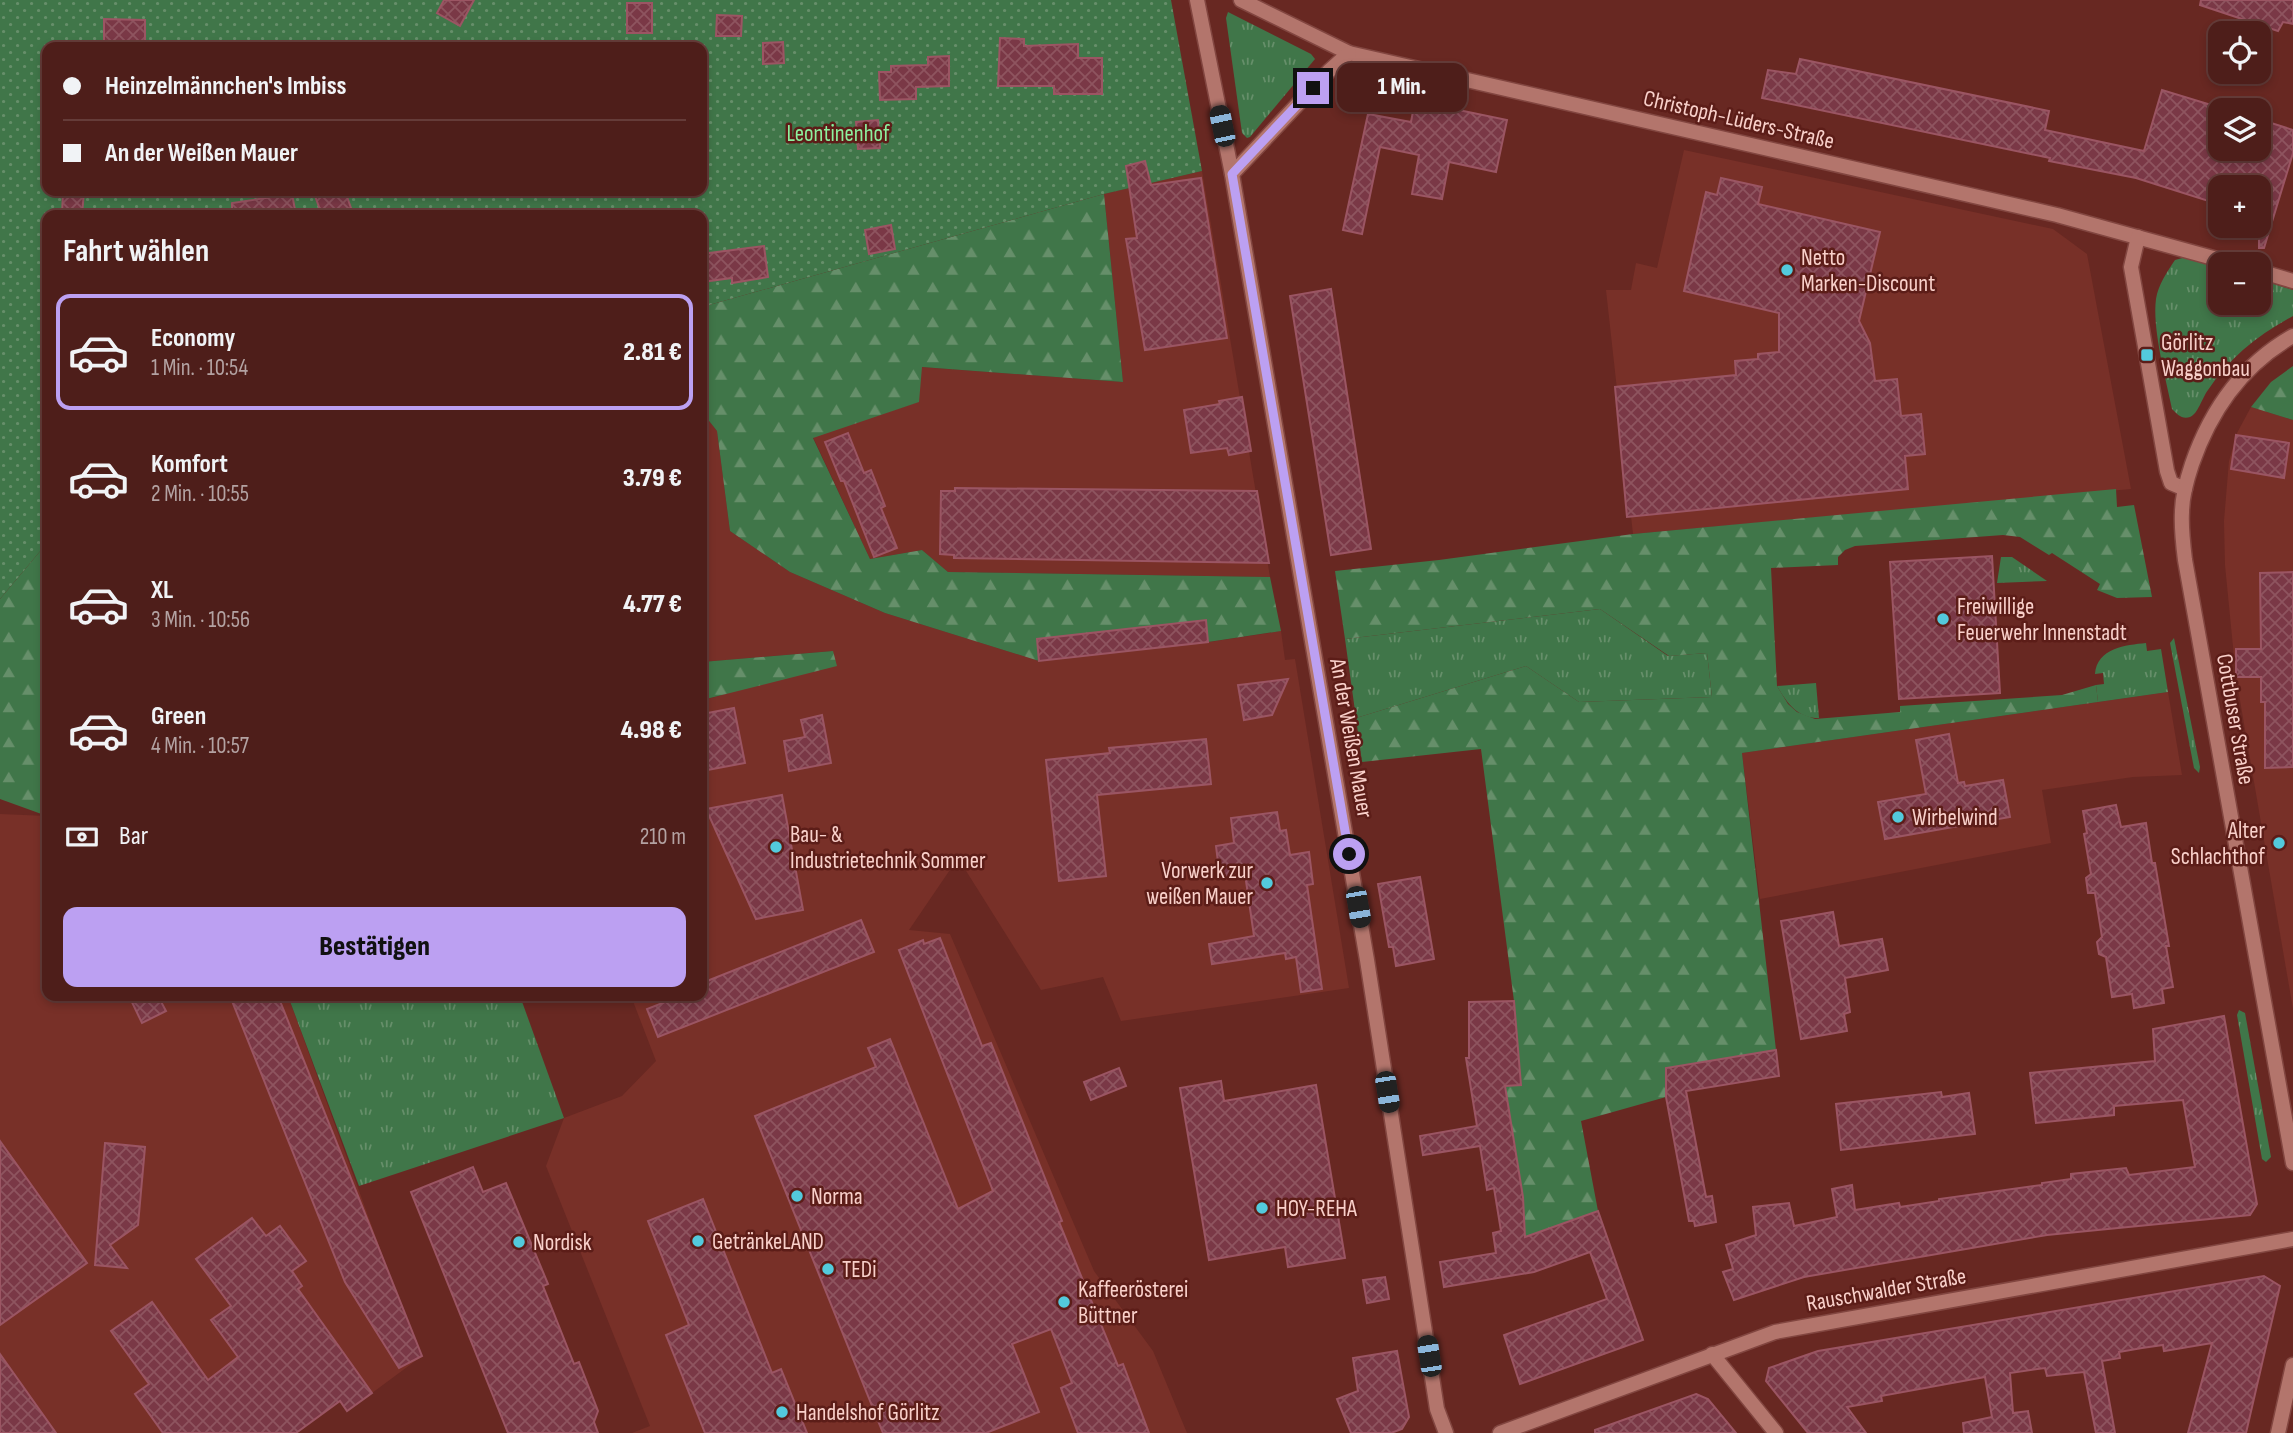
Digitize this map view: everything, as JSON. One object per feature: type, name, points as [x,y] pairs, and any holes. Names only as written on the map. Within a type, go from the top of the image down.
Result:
[{"type":"street","name":"An der Weißen Mauer","points":[[1197,0],[1232,174],[1362,934],[1437,1409],[1446,1433]]},
{"type":"street","name":"Christoph-Lüders-Straße","points":[[1241,0],[1349,53],[2057,215],[2208,256]]},
{"type":"street","points":[[1232,174],[1349,53]]},
{"type":"street","points":[[2138,237],[2130,267],[2167,471],[2171,483],[2185,489]]},
{"type":"street","points":[[2271,275],[2293,281]]},
{"type":"street","name":"Cottbuser Straße","points":[[2293,336],[2250,367],[2226,395],[2207,427],[2185,489],[2182,509],[2185,560],[2293,1163]]},
{"type":"street","name":"Rauschwalder Straße","points":[[1500,1433],[1775,1332],[2293,1239]]},
{"type":"street","points":[[1712,1354],[1776,1433]]},
{"type":"street","points":[[2278,1433],[2293,1365]]},
{"type":"shaded area","points":[[1684,150],[2053,229],[2087,254],[2131,489],[1633,534],[1606,290],[1631,290],[1636,263],[1657,268]]},
{"type":"shaded area","points":[[1202,171],[1270,577],[948,572],[922,550],[870,559],[813,437],[918,402],[921,367],[1123,382],[1104,194]]},
{"type":"shaded area","name":"Alter Schlachthof","points":[[2251,407],[2293,420],[2293,1009],[2236,677],[2225,565],[2224,521],[2229,461],[2237,433]]},
{"type":"shaded area","points":[[707,418],[717,431],[730,531],[790,572],[885,613],[1039,661],[1206,620],[1209,642],[1281,631],[1285,660],[1295,659],[1349,988],[1121,1021],[1103,977],[1041,990],[958,858],[909,930],[950,934],[1094,1271],[1153,1351],[1187,1433],[632,1433],[650,1426],[546,1166],[564,1118],[622,1096],[656,1061],[633,1001],[707,1001],[707,699],[832,651],[707,662]]},
{"type":"shaded area","name":"Wirbelwind","points":[[2168,692],[2182,775],[2133,777],[2042,790],[2051,843],[1760,899],[1742,753]]},
{"type":"shaded area","points":[[0,814],[42,816],[42,1001],[290,1001],[422,1356],[372,1393],[311,1306],[208,1379],[227,1403],[188,1433],[0,1433]]},
{"type":"green space","name":"Leontinenhof","points":[[0,0],[1171,0],[1202,171],[1104,194],[707,306],[707,210],[42,210],[42,549],[0,599]]},
{"type":"green space","points":[[1228,12],[1311,54],[1315,59],[1247,138],[1242,133],[1226,18]]},
{"type":"green space","points":[[1104,194],[1123,382],[922,367],[919,402],[813,438],[870,559],[922,550],[948,572],[1270,577],[1281,631],[1208,642],[1206,621],[1037,640],[1039,661],[885,613],[790,572],[730,531],[717,431],[707,418],[707,306]]},
{"type":"green space","points":[[2186,257],[2208,263],[2208,315],[2271,315],[2271,283],[2293,290],[2293,316],[2268,331],[2235,357],[2216,378],[2195,413],[2187,418],[2172,409],[2156,325],[2157,294],[2175,260]]},
{"type":"green space","points":[[2293,366],[2293,420],[2251,407],[2271,382]]},
{"type":"green space","points":[[2116,489],[2117,507],[2134,505],[2152,597],[2117,598],[2097,590],[2100,584],[2052,553],[2049,555],[2020,537],[2003,535],[1855,546],[1838,557],[1838,565],[1771,568],[1777,686],[1788,704],[1797,712],[1815,719],[1900,712],[1900,706],[2062,695],[2096,685],[2098,702],[1742,753],[1776,1050],[1666,1068],[1666,1097],[1581,1121],[1598,1211],[1525,1237],[1523,1197],[1505,1086],[1521,1085],[1514,1001],[1481,749],[1362,762],[1356,718],[1526,666],[1579,702],[1712,697],[1707,653],[1669,656],[1600,609],[1345,639],[1335,571],[1633,534]]},
{"type":"green space","points":[[42,549],[42,814],[0,799],[0,599]]},
{"type":"green space","points":[[2001,557],[2012,557],[2047,581],[1997,583]]},
{"type":"green space","points":[[1600,609],[1668,656],[1707,653],[1712,697],[1579,702],[1526,666],[1356,718],[1345,639]]},
{"type":"green space","points":[[2174,638],[2199,773],[2194,768],[2170,643]]},
{"type":"green space","points":[[2146,643],[2147,651],[2161,649],[2168,692],[2098,702],[2096,685],[2104,684],[2103,673],[2095,674],[2101,658],[2114,650]]},
{"type":"green space","points":[[833,651],[837,666],[707,699],[707,662]]},
{"type":"green space","points":[[1816,683],[1819,718],[1799,712],[1789,704],[1777,686]]},
{"type":"green space","points":[[290,1001],[522,1001],[564,1118],[359,1186]]},
{"type":"green space","points":[[2239,1010],[2245,1013],[2271,1157],[2266,1162],[2262,1159],[2237,1015]]},
{"type":"building","points":[[444,0],[474,0],[460,26],[437,13]]},
{"type":"building","points":[[2201,0],[2293,0],[2293,24],[2283,22],[2278,31],[2271,29],[2271,21],[2248,21],[2200,5]]},
{"type":"building","points":[[627,3],[652,3],[652,33],[627,33]]},
{"type":"building","points":[[717,15],[742,16],[741,36],[716,36]]},
{"type":"building","points":[[104,19],[145,20],[145,42],[104,42]]},
{"type":"building","points":[[1000,38],[1024,39],[1024,46],[1078,44],[1078,58],[1102,58],[1102,94],[1054,94],[1054,86],[998,86]]},
{"type":"building","points":[[783,42],[784,63],[763,64],[763,43]]},
{"type":"building","points":[[949,56],[949,86],[916,87],[916,99],[880,100],[879,72],[891,72],[891,66],[928,65],[928,57]]},
{"type":"building","points":[[1800,59],[2049,111],[2045,130],[2144,151],[2162,90],[2208,104],[2208,161],[2271,161],[2271,123],[2293,130],[2293,153],[2271,225],[2271,175],[2208,175],[2208,201],[2136,178],[2049,161],[2050,158],[1762,98],[1768,70],[1796,74]]},
{"type":"building","points":[[1415,101],[1507,120],[1496,172],[1449,162],[1442,199],[1412,194],[1419,155],[1380,147],[1362,234],[1343,230],[1368,114],[1411,122]]},
{"type":"building","points":[[878,120],[880,148],[858,149],[856,122]]},
{"type":"building","points":[[1145,161],[1151,185],[1201,178],[1227,338],[1145,350],[1126,239],[1137,238],[1126,166]]},
{"type":"building","points":[[1721,178],[1762,187],[1758,204],[1880,232],[1859,321],[1870,343],[1875,381],[1897,379],[1901,416],[1921,414],[1925,454],[1905,456],[1908,489],[1627,517],[1615,387],[1736,375],[1735,361],[1758,359],[1758,354],[1779,352],[1779,313],[1684,291],[1706,192],[1717,195]]},
{"type":"building","points":[[63,196],[84,196],[82,210],[62,210]]},
{"type":"building","points":[[292,196],[295,210],[232,210],[232,203]]},
{"type":"building","points":[[315,196],[347,196],[351,208],[345,210],[320,210]]},
{"type":"building","points":[[891,225],[895,249],[869,254],[865,230]]},
{"type":"building","points":[[2259,238],[2267,238],[2264,248],[2259,248]]},
{"type":"building","points":[[764,246],[768,277],[732,283],[732,278],[707,281],[707,253]]},
{"type":"building","points":[[1331,289],[1371,549],[1331,555],[1290,296]]},
{"type":"building","points":[[1242,397],[1251,451],[1229,455],[1227,448],[1191,453],[1184,410]]},
{"type":"building","points":[[848,433],[864,473],[871,470],[885,506],[881,508],[897,548],[874,557],[844,481],[841,481],[825,442]]},
{"type":"building","points":[[2236,435],[2289,443],[2284,478],[2231,469]]},
{"type":"building","points":[[955,488],[1257,491],[1269,563],[954,558],[954,555],[940,554],[941,491],[955,491]]},
{"type":"building","points":[[1992,556],[2000,693],[1899,699],[1890,562]]},
{"type":"building","points":[[2293,572],[2293,767],[2265,768],[2265,702],[2261,702],[2261,677],[2236,677],[2236,649],[2261,649],[2260,573]]},
{"type":"building","points":[[1206,620],[1208,642],[1039,661],[1037,639]]},
{"type":"building","points":[[1288,679],[1272,715],[1244,720],[1238,685]]},
{"type":"building","points":[[734,708],[745,763],[707,770],[707,713]]},
{"type":"building","points":[[822,715],[831,763],[789,771],[784,741],[805,737],[801,720]]},
{"type":"building","points":[[1949,734],[1958,783],[1964,782],[1965,786],[2003,780],[2010,817],[1885,839],[1878,802],[1926,794],[1916,740]]},
{"type":"building","points":[[1206,739],[1211,784],[1097,795],[1106,876],[1059,881],[1046,760],[1110,753],[1109,748]]},
{"type":"building","points":[[782,795],[803,910],[756,919],[707,809]]},
{"type":"building","points":[[2116,805],[2121,827],[2146,823],[2169,946],[2166,946],[2173,987],[2162,989],[2164,1003],[2134,1008],[2132,994],[2112,997],[2106,957],[2099,954],[2097,942],[2102,937],[2095,893],[2088,893],[2086,878],[2091,874],[2083,811]]},
{"type":"building","name":"Vorwerk zur weißen Mauer","points":[[1277,812],[1280,831],[1286,830],[1290,855],[1309,852],[1313,884],[1307,885],[1322,989],[1301,992],[1296,957],[1286,959],[1285,953],[1212,964],[1209,944],[1254,936],[1245,874],[1220,878],[1216,846],[1234,843],[1231,818]]},
{"type":"building","points":[[1420,877],[1434,959],[1396,966],[1393,947],[1389,947],[1378,884]]},
{"type":"building","points":[[1833,912],[1839,946],[1882,939],[1888,970],[1845,978],[1850,1012],[1844,1014],[1847,1031],[1801,1039],[1781,921]]},
{"type":"building","points":[[861,920],[874,952],[658,1037],[647,1009],[667,1001],[707,1001],[707,981]]},
{"type":"building","points":[[940,938],[982,1046],[991,1043],[1062,1221],[1059,1222],[1118,1366],[1123,1364],[1149,1433],[1078,1433],[1061,1388],[1072,1383],[1051,1329],[1012,1344],[1039,1412],[986,1433],[883,1433],[755,1116],[876,1067],[868,1048],[890,1039],[958,1209],[993,1191],[899,950],[923,940],[924,944]]},
{"type":"building","points":[[131,1001],[161,1001],[166,1011],[142,1023]]},
{"type":"building","points":[[232,1001],[280,1001],[422,1356],[399,1368],[345,1282]]},
{"type":"building","points":[[1514,1001],[1521,1085],[1505,1086],[1523,1197],[1525,1237],[1598,1211],[1643,1340],[1520,1384],[1504,1335],[1607,1299],[1590,1252],[1534,1272],[1444,1287],[1440,1262],[1496,1253],[1493,1233],[1501,1231],[1494,1188],[1487,1190],[1480,1146],[1423,1155],[1420,1136],[1477,1126],[1466,1058],[1469,1058],[1469,1002]]},
{"type":"building","points":[[2224,1016],[2257,1204],[2250,1215],[2047,1235],[1804,1277],[1734,1300],[1723,1272],[1733,1269],[1726,1245],[1756,1235],[1753,1207],[1789,1203],[1794,1226],[1837,1217],[1832,1189],[1852,1185],[1855,1210],[1899,1203],[1900,1207],[2042,1185],[2071,1179],[2071,1174],[2126,1168],[2129,1175],[2195,1167],[2183,1100],[2114,1106],[2114,1115],[2036,1123],[2030,1073],[2155,1061],[2153,1029]]},
{"type":"building","points":[[1776,1050],[1779,1076],[1686,1091],[1706,1197],[1712,1196],[1716,1222],[1695,1226],[1694,1221],[1689,1221],[1666,1097],[1666,1068]]},
{"type":"building","points":[[1119,1068],[1126,1086],[1091,1100],[1084,1082]]},
{"type":"building","points":[[1221,1081],[1224,1101],[1316,1085],[1345,1258],[1288,1267],[1285,1247],[1209,1260],[1180,1088]]},
{"type":"building","points":[[1941,1092],[1942,1097],[1969,1093],[1975,1134],[1841,1150],[1836,1104]]},
{"type":"building","points":[[0,1141],[87,1263],[0,1325]]},
{"type":"building","points":[[105,1143],[145,1147],[138,1225],[110,1245],[127,1268],[95,1265]]},
{"type":"building","points":[[473,1167],[483,1192],[506,1183],[548,1284],[543,1286],[574,1364],[579,1362],[598,1411],[594,1422],[598,1433],[508,1433],[411,1192]]},
{"type":"building","points":[[703,1199],[772,1373],[781,1369],[807,1433],[705,1433],[666,1335],[689,1325],[648,1221]]},
{"type":"building","points":[[252,1218],[266,1236],[280,1226],[306,1261],[292,1271],[302,1286],[298,1289],[372,1393],[347,1411],[340,1401],[296,1433],[163,1433],[135,1394],[149,1384],[111,1331],[152,1302],[208,1380],[238,1357],[211,1320],[231,1306],[196,1259]]},
{"type":"building","points":[[2264,1276],[2280,1286],[2246,1433],[2188,1433],[2212,1343],[2164,1351],[2163,1345],[2142,1348],[2119,1352],[2120,1358],[2102,1361],[2115,1433],[2096,1433],[2084,1372],[2047,1376],[2045,1368],[2010,1373],[2013,1413],[2028,1411],[2032,1433],[1964,1433],[1963,1423],[1992,1417],[1985,1377],[1881,1396],[1882,1401],[1847,1407],[1866,1433],[1808,1433],[1766,1381],[1769,1368],[1818,1351]]},
{"type":"building","points":[[1385,1277],[1389,1299],[1367,1303],[1363,1280]]},
{"type":"building","points":[[1397,1351],[1409,1417],[1402,1429],[1391,1433],[1351,1433],[1337,1399],[1358,1391],[1353,1358]]},
{"type":"building","points":[[0,1354],[56,1433],[0,1433]]},
{"type":"building","points":[[1696,1394],[1708,1399],[1736,1433],[1595,1433],[1595,1430]]},
{"type":"place","name":"Netto Marken-Discount","points":[[1787,270]]},
{"type":"place","name":"Görlitz Waggonbau","points":[[2147,355]]},
{"type":"place","name":"Freiwillige Feuerwehr Innenstadt","points":[[1943,619]]},
{"type":"place","name":"Wirbelwind","points":[[1898,817]]},
{"type":"place","name":"Alter Schlachthof","points":[[2279,843]]},
{"type":"place","name":"Bau- & Industrietechnik Sommer","points":[[776,847]]},
{"type":"place","name":"Vorwerk zur weißen Mauer","points":[[1267,883]]},
{"type":"place","name":"Norma","points":[[797,1196]]},
{"type":"place","name":"HOY-REHA","points":[[1262,1208]]},
{"type":"place","name":"GetränkeLAND","points":[[698,1241]]},
{"type":"place","name":"Nordisk","points":[[519,1242]]},
{"type":"place","name":"TEDi","points":[[828,1269]]},
{"type":"place","name":"Kaffeerösterei Büttner","points":[[1064,1302]]},
{"type":"place","name":"Handelshof Görlitz","points":[[782,1412]]},
{"type":"route","points":[[1313,88],[1232,174],[1349,854]]}]
